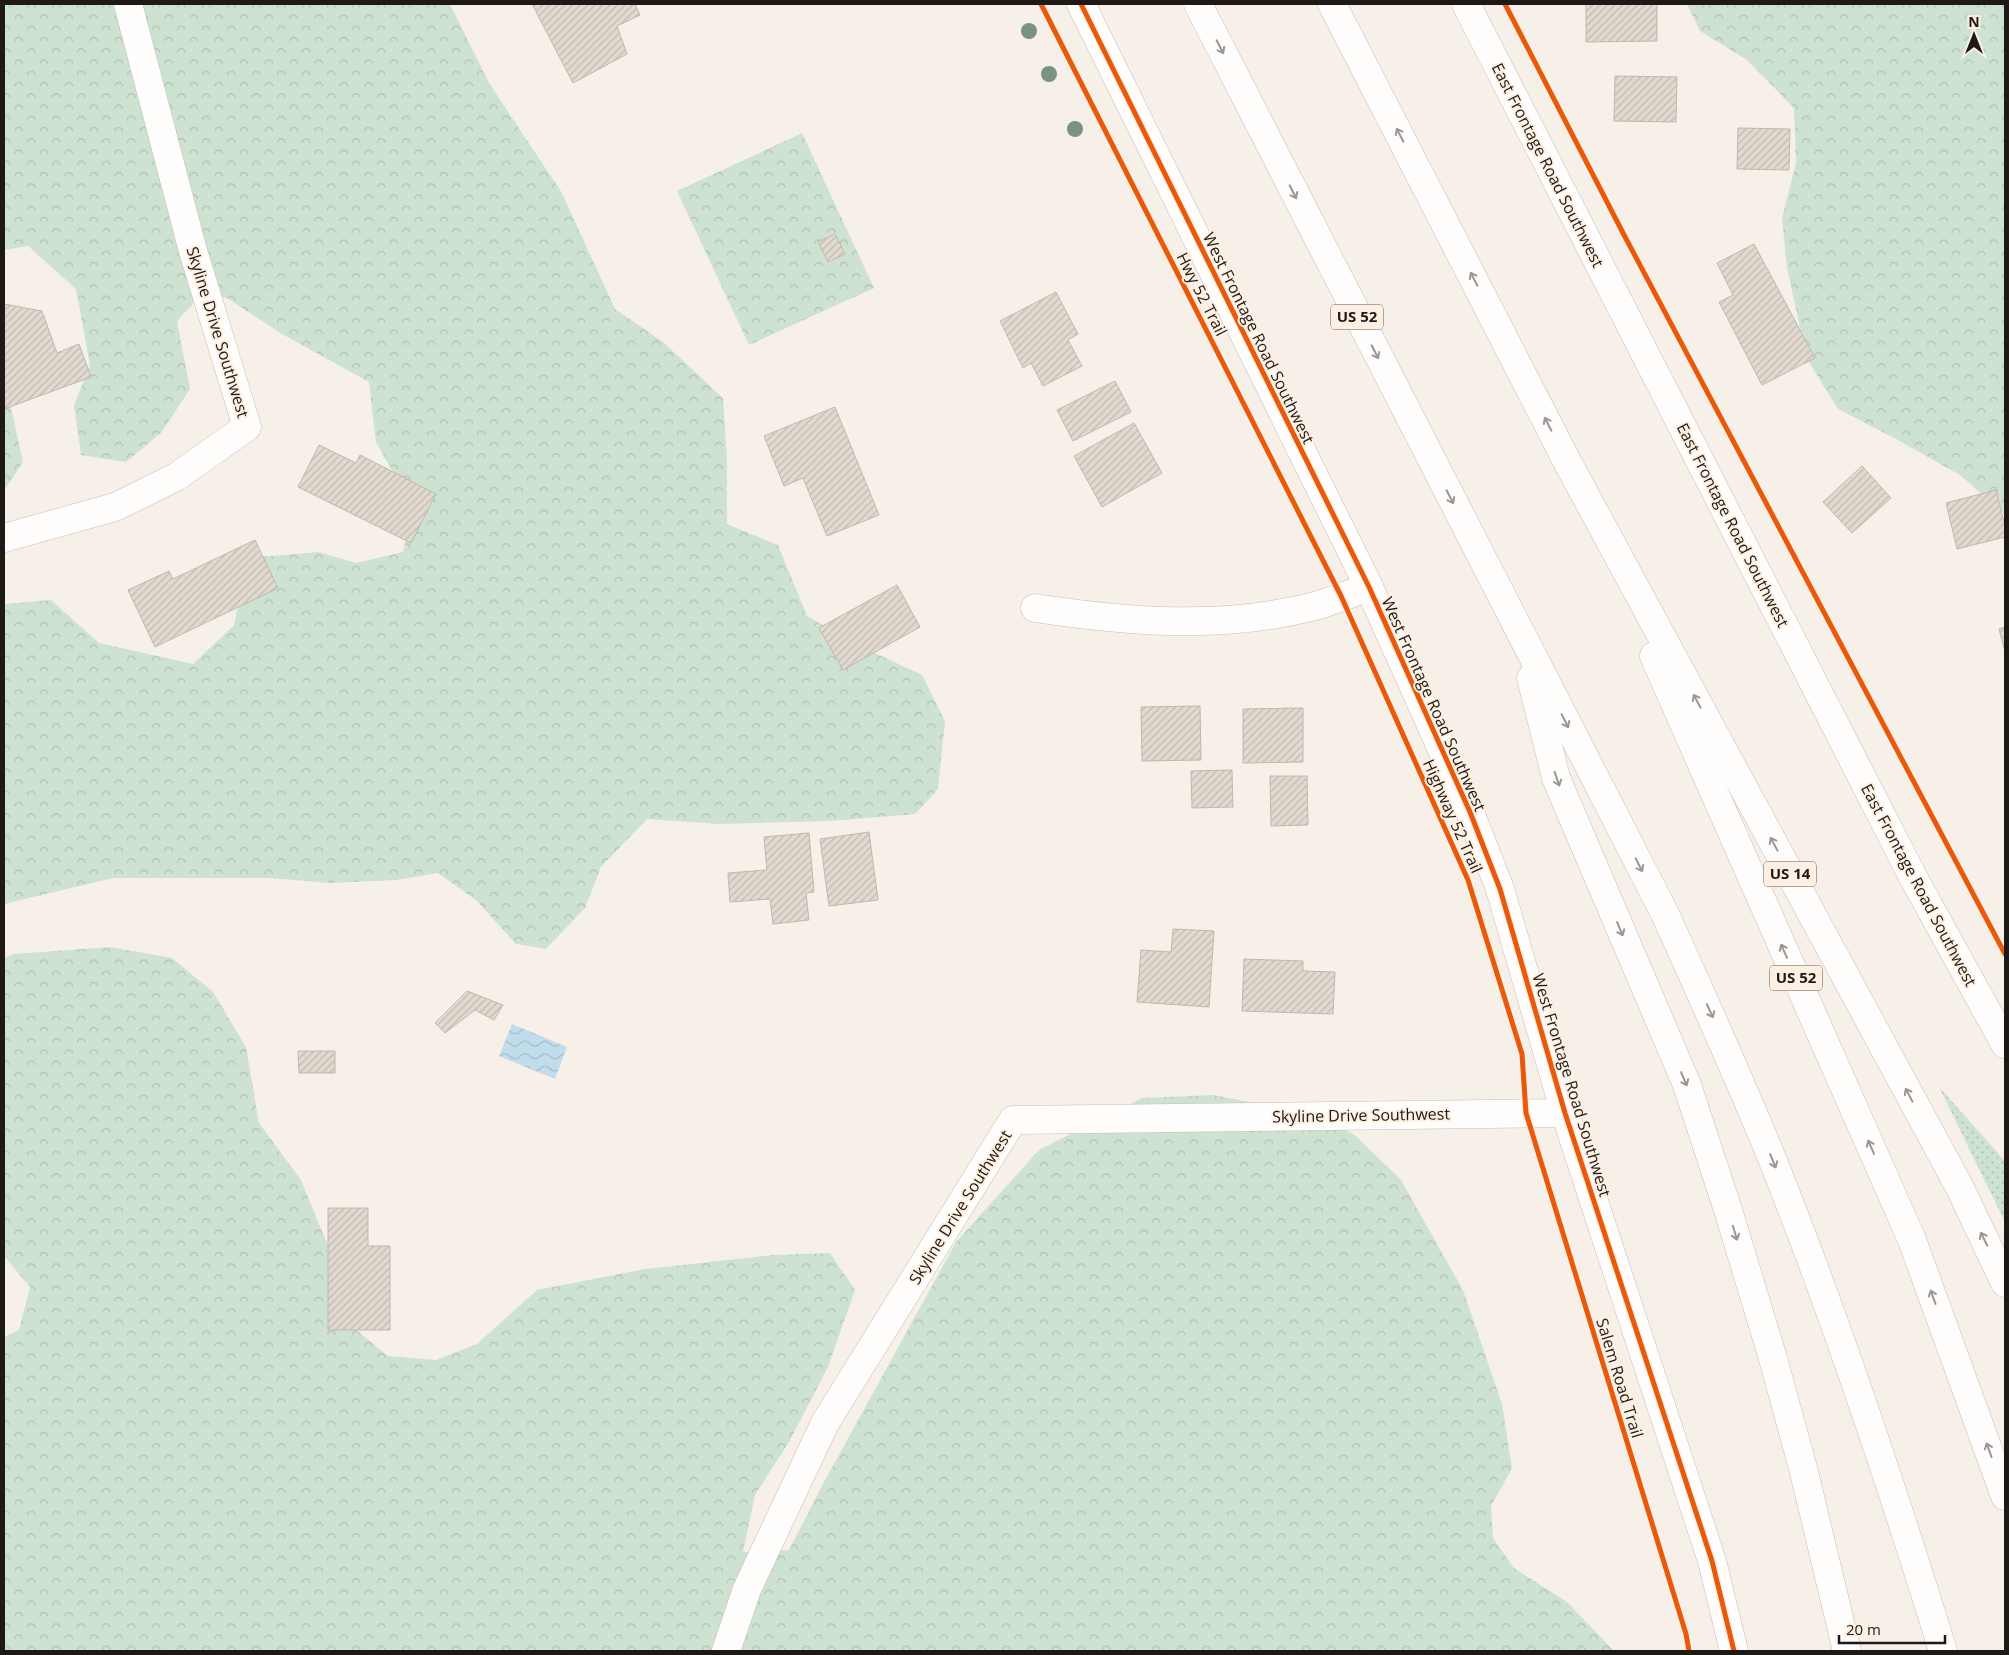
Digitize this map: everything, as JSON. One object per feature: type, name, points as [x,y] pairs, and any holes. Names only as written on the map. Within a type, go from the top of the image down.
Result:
[{"type":"main road","name":"Skyline Drive Southwest","points":[[4,538],[115,507],[176,477],[247,427],[193,251],[128,4]]},
{"type":"main road","name":"West Frontage Road Southwest","points":[[1081,4],[1369,587],[1470,812],[1500,889],[1565,1113],[1712,1561],[1734,1651]]},
{"type":"main road","name":"US 52","points":[[1198,4],[1664,914],[1721,1037],[1766,1143],[1815,1270],[1894,1494],[1942,1651]]},
{"type":"main road","name":"US 52","points":[[1332,4],[1570,467],[1912,1240],[2005,1496]]},
{"type":"main road","name":"East Frontage Road Southwest","points":[[1466,4],[1913,878],[2005,1044]]},
{"type":"main road","name":"US 14","points":[[1570,467],[1960,1188],[2005,1283]]},
{"type":"main road","points":[[1034,608],[1093,617],[1129,620],[1209,620],[1260,616],[1315,606],[1369,587]]},
{"type":"main road","points":[[1518,630],[1556,778],[1687,1085],[1728,1210],[1780,1383],[1847,1651]]},
{"type":"main road","name":"Skyline Drive Southwest","points":[[726,1651],[747,1589],[825,1424],[1013,1120],[1565,1113]]},
{"type":"green space","points":[[4,4],[450,4],[489,83],[562,193],[615,309],[663,342],[723,398],[727,458],[727,524],[778,545],[807,616],[858,645],[922,675],[945,721],[938,789],[915,814],[830,821],[718,824],[647,819],[601,867],[585,908],[546,949],[516,944],[477,901],[438,873],[397,880],[331,883],[269,878],[113,878],[4,904],[4,604],[51,600],[99,643],[193,664],[234,625],[248,558],[319,552],[356,563],[403,552],[413,508],[376,442],[369,382],[282,334],[227,298],[202,294],[177,321],[190,389],[161,433],[126,462],[81,455],[74,405],[90,366],[76,289],[28,246],[4,250]]},
{"type":"green space","points":[[1687,4],[2005,4],[2005,514],[1960,475],[1838,409],[1807,359],[1787,268],[1782,218],[1796,163],[1794,108],[1747,60],[1700,31]]},
{"type":"green space","points":[[802,133],[874,288],[749,345],[677,191]]},
{"type":"green space","points":[[4,394],[10,403],[23,462],[4,491]]},
{"type":"green space","points":[[110,947],[172,958],[213,992],[246,1047],[259,1123],[301,1180],[328,1246],[349,1324],[388,1356],[436,1360],[477,1344],[537,1290],[645,1269],[773,1255],[830,1253],[855,1290],[828,1367],[789,1442],[755,1495],[743,1552],[789,1550],[823,1484],[956,1242],[1039,1150],[1142,1098],[1213,1095],[1321,1116],[1356,1136],[1401,1180],[1463,1290],[1502,1404],[1512,1468],[1491,1506],[1493,1538],[1514,1568],[1567,1602],[1614,1651],[4,1651],[4,1337],[19,1330],[30,1287],[4,1256],[4,958],[14,954]]},
{"type":"green space","points":[[1939,1087],[2005,1161],[2005,1222]]},
{"type":"water","points":[[512,1024],[567,1047],[555,1079],[499,1056]]},
{"type":"building","points":[[532,4],[635,4],[640,15],[617,26],[627,54],[573,83]]},
{"type":"building","points":[[1586,4],[1657,4],[1657,41],[1586,42]]},
{"type":"building","points":[[1615,76],[1677,77],[1676,122],[1614,121]]},
{"type":"building","points":[[1738,128],[1790,129],[1789,170],[1737,169]]},
{"type":"building","points":[[835,234],[845,254],[828,262],[818,242]]},
{"type":"building","points":[[1754,244],[1815,358],[1762,385],[1719,302],[1733,295],[1717,263]]},
{"type":"building","points":[[1056,292],[1078,334],[1068,340],[1082,366],[1043,386],[1031,363],[1023,368],[1000,321]]},
{"type":"building","points":[[4,304],[42,311],[57,353],[79,344],[91,377],[4,409]]},
{"type":"building","points":[[1115,381],[1131,412],[1073,441],[1057,410]]},
{"type":"building","points":[[835,407],[879,515],[827,536],[803,478],[784,486],[764,436]]},
{"type":"building","points":[[1134,423],[1162,473],[1102,507],[1074,456]]},
{"type":"building","points":[[319,445],[356,463],[360,455],[436,494],[411,543],[298,487]]},
{"type":"building","points":[[1862,466],[1891,498],[1852,533],[1823,502]]},
{"type":"building","points":[[1996,490],[2005,526],[2005,537],[1957,549],[1946,503]]},
{"type":"building","points":[[255,540],[278,588],[155,647],[128,590],[169,571],[173,579]]},
{"type":"building","points":[[897,585],[920,627],[843,670],[819,628]]},
{"type":"building","points":[[2005,627],[2005,652],[1999,629]]},
{"type":"building","points":[[1200,706],[1201,760],[1142,761],[1141,707]]},
{"type":"building","points":[[1303,708],[1303,762],[1243,763],[1243,709]]},
{"type":"building","points":[[1232,770],[1233,807],[1192,808],[1191,771]]},
{"type":"building","points":[[1270,776],[1307,776],[1308,825],[1271,826]]},
{"type":"building","points":[[869,832],[878,900],[829,906],[820,839]]},
{"type":"building","points":[[809,833],[814,892],[806,893],[809,920],[773,924],[770,899],[730,902],[728,873],[767,870],[764,837]]},
{"type":"building","points":[[1173,929],[1214,931],[1209,1007],[1137,1002],[1141,950],[1171,952]]},
{"type":"building","points":[[1244,959],[1303,961],[1303,971],[1335,972],[1333,1014],[1242,1011]]},
{"type":"building","points":[[467,991],[503,1005],[494,1020],[475,1010],[445,1033],[435,1023]]},
{"type":"building","points":[[298,1051],[335,1051],[335,1073],[299,1073]]},
{"type":"building","points":[[328,1208],[368,1208],[368,1246],[390,1246],[390,1330],[328,1330]]},
{"type":"cycle path","name":"Hwy 52 Trail","points":[[1041,4],[1341,596],[1468,880],[1522,1054],[1526,1113],[1686,1634],[1689,1651]]},
{"type":"cycle path","name":"Hwy 52 Trail","points":[[1081,4],[1369,587],[1470,812],[1500,889],[1565,1113],[1712,1561],[1734,1651]]},
{"type":"cycle path","points":[[1505,4],[1623,233],[2005,954]]}]
